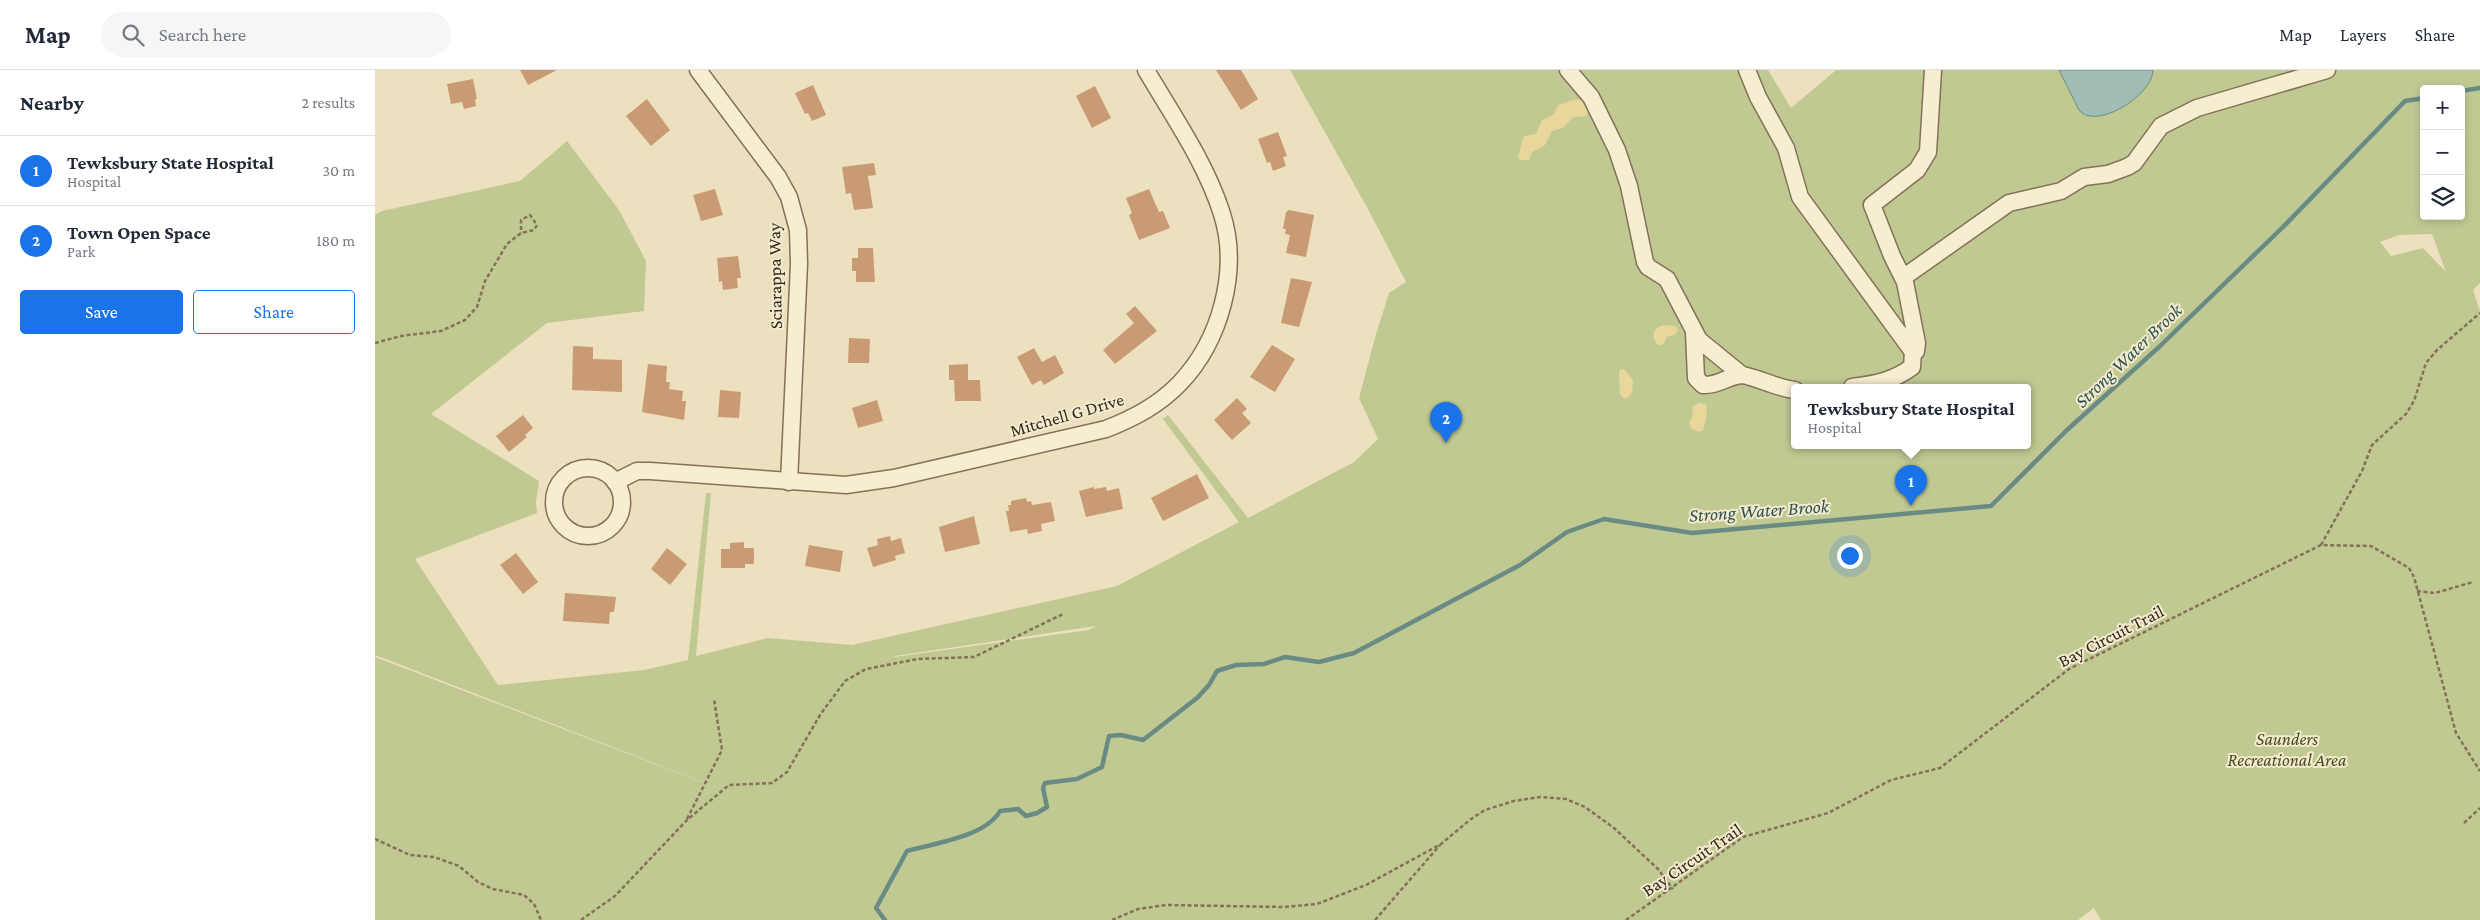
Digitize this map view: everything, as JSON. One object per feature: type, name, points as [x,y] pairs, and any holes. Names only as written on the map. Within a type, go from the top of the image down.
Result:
[{"type":"street","name":"Sciarappa Way","points":[[698,70],[778,177],[789,197],[796,218],[799,264],[789,482]]},
{"type":"street","name":"Mitchell G Drive","points":[[615,482],[634,473],[651,471],[846,485],[877,481],[1106,429],[1136,416],[1160,401],[1180,384],[1198,362],[1216,326],[1228,276],[1227,238],[1223,214],[1210,182],[1146,70]]},
{"type":"street","points":[[1568,70],[1591,97],[1617,150],[1629,186],[1645,262],[1648,268],[1667,279],[1699,340],[1742,375],[1772,386],[1791,389]]},
{"type":"street","points":[[1747,70],[1758,97],[1786,148],[1800,197],[1913,352]]},
{"type":"street","points":[[1869,384],[1892,380],[1903,374],[1912,367],[1913,352],[1916,351],[1917,344],[1905,280],[1892,256],[1872,205],[1917,170],[1928,152],[1933,70]]},
{"type":"street","points":[[1905,280],[1908,272],[1954,243],[2009,203],[2061,191],[2084,177],[2108,174],[2127,168],[2134,162],[2161,126],[2179,116],[2197,108],[2327,70]]},
{"type":"street","points":[[1694,332],[1695,373],[1699,382],[1703,385],[1712,385],[1742,375]]},
{"type":"street","points":[[593,468],[607,474],[615,482],[621,500],[620,512],[616,520],[604,531],[596,535],[580,535],[565,527],[559,520],[554,498],[560,482],[565,476],[577,470],[593,468]]},
{"type":"path","points":[[375,343],[401,336],[441,331],[465,320],[477,307],[480,292],[507,244],[521,233],[534,230],[537,225],[530,215],[521,220],[521,233]]},
{"type":"path","points":[[2321,545],[2362,471],[2372,445],[2405,414],[2414,401],[2426,363],[2437,350],[2480,313]]},
{"type":"path","name":"Bay Circuit Trail","points":[[1626,920],[1673,889],[1743,837],[1828,813],[1891,780],[1940,768],[2069,669],[2321,545],[2371,546],[2409,568],[2456,733],[2480,771]]},
{"type":"path","points":[[2417,591],[2435,593],[2473,582]]},
{"type":"path","points":[[581,920],[615,896],[687,820],[729,785],[772,783],[787,772],[820,715],[845,681],[866,669],[917,658],[974,657],[1063,614]]},
{"type":"path","points":[[687,820],[722,750],[714,699]]},
{"type":"path","points":[[1375,920],[1441,844],[1471,819],[1499,805],[1527,798],[1565,799],[1585,807],[1614,828],[1658,870],[1673,889]]},
{"type":"path","points":[[2464,823],[2480,808]]},
{"type":"path","points":[[375,839],[410,855],[434,857],[459,866],[478,882],[493,889],[524,895],[534,904],[541,920]]},
{"type":"path","points":[[1112,920],[1138,909],[1166,905],[1284,907],[1317,904],[1366,885],[1441,844]]},
{"type":"green space","name":"Saunders Recreational Area","points":[[1290,70],[1768,70],[1791,108],[1836,70],[2480,70],[2480,283],[2473,290],[2480,311],[2480,920],[2101,920],[2094,908],[2078,920],[375,920],[375,657],[744,798],[375,655],[375,215],[382,211],[520,181],[567,141],[619,210],[646,261],[644,311],[547,323],[431,414],[539,481],[536,502],[537,513],[415,559],[498,685],[644,670],[688,660],[706,493],[711,493],[696,656],[768,638],[852,645],[1117,586],[1239,522],[1163,419],[1168,415],[1248,518],[1354,462],[1378,439],[1359,398],[1389,293],[1406,282],[1368,209]],"holes":[[[2432,234],[2446,272],[2423,248],[2391,256],[2380,242],[2399,235]],[[1096,626],[1089,630],[894,657]]]},
{"type":"sand","points":[[1576,99],[1584,100],[1589,110],[1586,116],[1573,117],[1563,128],[1552,131],[1545,145],[1532,152],[1529,160],[1520,160],[1518,156],[1524,136],[1536,134],[1542,120],[1553,115],[1558,105]]},
{"type":"sand","points":[[1663,325],[1676,326],[1678,330],[1675,335],[1667,337],[1663,345],[1659,345],[1654,339],[1653,334],[1656,328]]},
{"type":"sand","points":[[1624,369],[1633,380],[1632,393],[1626,399],[1620,395],[1619,370]]},
{"type":"sand","points":[[1699,403],[1706,404],[1707,416],[1703,430],[1699,432],[1691,428],[1689,423],[1693,415],[1692,407]]},
{"type":"water","points":[[2059,70],[2153,70],[2151,80],[2134,99],[2110,113],[2098,116],[2087,115],[2079,110]]},
{"type":"building","points":[[520,70],[557,70],[528,85]]},
{"type":"building","points":[[1216,70],[1241,70],[1258,99],[1241,110]]},
{"type":"building","points":[[473,79],[477,99],[475,99],[476,106],[464,109],[462,102],[451,104],[447,84]]},
{"type":"building","points":[[813,85],[826,115],[812,121],[808,113],[805,114],[795,93]]},
{"type":"building","points":[[1095,86],[1111,118],[1092,128],[1076,96]]},
{"type":"building","points":[[647,99],[670,130],[651,146],[626,116]]},
{"type":"building","points":[[1278,132],[1287,156],[1283,157],[1286,166],[1273,171],[1270,162],[1267,163],[1258,139]]},
{"type":"building","points":[[874,163],[876,175],[868,176],[873,208],[854,210],[851,193],[846,194],[842,167]]},
{"type":"building","points":[[715,189],[723,215],[701,221],[693,195]]},
{"type":"building","points":[[1149,189],[1159,212],[1163,211],[1170,228],[1139,240],[1129,215],[1132,213],[1126,198]]},
{"type":"building","points":[[1289,210],[1314,215],[1306,257],[1286,253],[1290,235],[1285,234],[1286,229],[1283,229],[1286,212]]},
{"type":"building","points":[[858,248],[873,248],[875,282],[856,282],[856,271],[852,271],[852,258],[858,258]]},
{"type":"building","points":[[738,256],[741,278],[737,278],[738,288],[723,290],[722,281],[719,282],[717,258]]},
{"type":"building","points":[[1291,278],[1312,282],[1299,327],[1281,323]]},
{"type":"building","points":[[1135,306],[1157,331],[1115,364],[1103,350],[1134,323],[1126,314]]},
{"type":"building","points":[[849,338],[870,339],[869,363],[848,363]]},
{"type":"building","points":[[1272,345],[1295,359],[1275,392],[1250,377]]},
{"type":"building","points":[[573,346],[593,347],[593,359],[622,360],[622,392],[572,390]]},
{"type":"building","points":[[1034,348],[1042,362],[1055,355],[1064,373],[1044,385],[1041,380],[1032,385],[1017,357]]},
{"type":"building","points":[[648,364],[667,366],[666,382],[670,382],[669,389],[683,391],[682,401],[686,401],[684,420],[642,412]]},
{"type":"building","points":[[968,364],[968,380],[980,380],[981,401],[955,401],[954,380],[949,380],[949,365]]},
{"type":"building","points":[[720,390],[741,392],[739,418],[718,417]]},
{"type":"building","points":[[1237,398],[1247,409],[1242,413],[1251,423],[1232,440],[1214,420]]},
{"type":"building","points":[[877,400],[883,421],[858,428],[852,408]]},
{"type":"building","points":[[523,415],[533,428],[525,435],[527,437],[509,452],[496,436]]},
{"type":"building","points":[[1197,474],[1209,498],[1163,521],[1151,498]]},
{"type":"building","points":[[1094,487],[1094,489],[1106,487],[1107,491],[1119,488],[1123,509],[1086,517],[1079,491]]},
{"type":"building","points":[[1026,498],[1027,502],[1031,501],[1032,505],[1051,502],[1055,521],[1041,524],[1042,531],[1028,534],[1027,529],[1010,532],[1006,511],[1009,511],[1008,505],[1011,505],[1011,501]]},
{"type":"building","points":[[974,516],[980,544],[945,552],[939,527]]},
{"type":"building","points":[[890,536],[891,541],[901,538],[905,553],[895,556],[896,560],[873,567],[867,548],[878,545],[877,539]]},
{"type":"building","points":[[744,542],[744,548],[754,548],[754,564],[745,564],[745,568],[721,568],[721,549],[730,549],[730,543]]},
{"type":"building","points":[[809,545],[843,551],[840,572],[805,566]]},
{"type":"building","points":[[667,548],[687,564],[670,585],[651,569]]},
{"type":"building","points":[[516,553],[538,582],[523,594],[500,565]]},
{"type":"building","points":[[565,593],[616,597],[614,612],[610,612],[609,624],[563,621]]},
{"type":"waterway","name":"Strong Water Brook","points":[[2465,90],[2480,88]]},
{"type":"waterway","name":"Strong Water Brook","points":[[885,920],[876,908],[907,851],[945,842],[971,833],[993,820],[1000,811],[1018,809],[1026,816],[1037,813],[1047,807],[1043,788],[1045,783],[1077,779],[1102,767],[1109,736],[1121,735],[1143,740],[1197,698],[1209,685],[1217,671],[1236,665],[1264,664],[1285,657],[1319,662],[1354,653],[1520,565],[1567,532],[1604,519],[1692,533],[1991,506],[2067,430],[2159,347],[2283,227],[2405,101],[2420,99]]},
{"type":"place","name":"Town Open Space","points":[[1446,443]]},
{"type":"place","name":"Tewksbury State Hospital","points":[[1911,506]]}]
